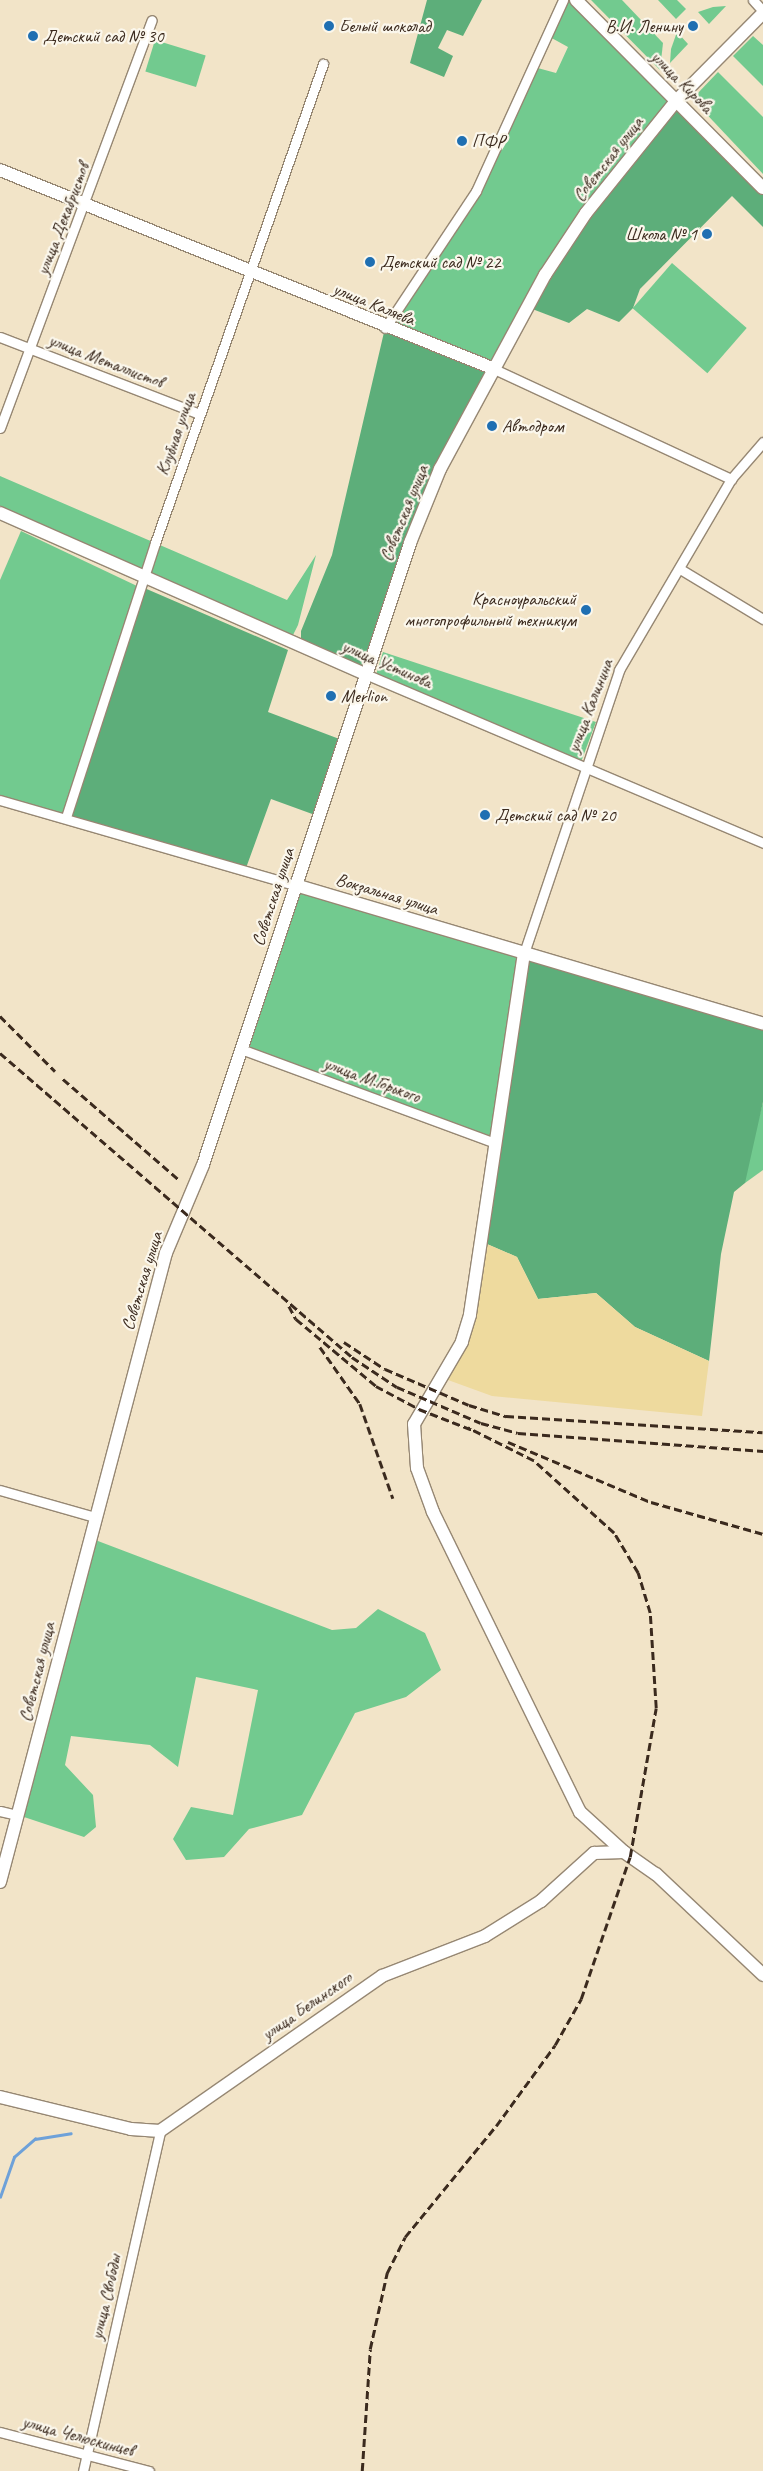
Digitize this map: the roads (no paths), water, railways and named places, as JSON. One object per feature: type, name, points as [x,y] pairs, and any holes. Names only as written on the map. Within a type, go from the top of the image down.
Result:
[{"type":"street","points":[[385,328],[476,191],[563,0]]},
{"type":"street","name":"улица Кирова","points":[[576,0],[763,188]]},
{"type":"street","points":[[753,0],[763,12]]},
{"type":"street","name":"Советская улица","points":[[0,1882],[166,1253],[203,1165],[363,674],[440,469],[492,368],[586,213],[676,101],[763,12]]},
{"type":"street","name":"улица Декабристов","points":[[0,428],[86,208],[152,20]]},
{"type":"street","name":"Клубная улица","points":[[66,817],[144,577],[323,64]]},
{"type":"street","name":"улица Каляева","points":[[0,170],[86,208],[385,328],[492,368],[731,479]]},
{"type":"street","name":"улица Металлистов","points":[[0,337],[200,414]]},
{"type":"street","name":"улица Калинина","points":[[524,953],[584,767],[619,670],[680,569],[731,479],[763,442]]},
{"type":"street","name":"улица Устинова","points":[[0,513],[363,674],[763,843]]},
{"type":"street","points":[[680,569],[763,619]]},
{"type":"street","name":"Вокзальная улица","points":[[0,800],[66,817],[763,1024]]},
{"type":"street","points":[[524,953],[493,1142],[466,1328],[444,1376],[419,1409],[414,1451],[433,1512],[491,1623],[565,1788],[580,1812],[624,1852],[656,1874],[763,1975]]},
{"type":"street","name":"улица М.Горького","points":[[240,1049],[493,1142]]},
{"type":"street","points":[[0,1490],[95,1517]]},
{"type":"street","points":[[0,1810],[18,1815]]},
{"type":"street","name":"улица Белинского","points":[[160,2131],[382,1976],[485,1936],[541,1900],[594,1853],[624,1852]]},
{"type":"street","points":[[0,2097],[131,2129],[160,2131]]},
{"type":"street","name":"улица Свободы","points":[[83,2471],[160,2131]]},
{"type":"street","name":"улица Челюскинцев","points":[[0,2432],[149,2471]]},
{"type":"waterway","points":[[0,2197],[14,2157],[35,2139],[71,2133]]},
{"type":"railway","points":[[0,1016],[55,1071]]},
{"type":"railway","points":[[0,1053],[352,1357],[397,1387],[481,1423],[518,1433],[763,1451]]},
{"type":"railway","points":[[63,1079],[179,1180]]},
{"type":"railway","points":[[289,1306],[296,1319],[376,1386],[419,1409],[475,1431]]},
{"type":"railway","points":[[344,1342],[385,1369],[469,1405],[506,1416],[763,1432]]},
{"type":"railway","points":[[320,1347],[360,1404],[393,1498]]},
{"type":"railway","points":[[362,2471],[370,2349],[387,2273],[405,2237],[496,2126],[555,2045],[581,1999],[630,1857],[656,1708],[650,1613],[638,1573],[614,1533],[534,1461],[468,1428]]},
{"type":"railway","points":[[508,1442],[651,1502],[763,1534]]},
{"type":"place","name":"Белый шоколад","points":[[329,26]]},
{"type":"place","name":"В.И. Ленину","points":[[693,26]]},
{"type":"place","name":"Детский сад № 30","points":[[33,36]]},
{"type":"place","name":"ПФР","points":[[462,141]]},
{"type":"place","name":"Школа № 1","points":[[707,234]]},
{"type":"place","name":"Детский сад № 22","points":[[370,262]]},
{"type":"place","name":"Автодром","points":[[492,426]]},
{"type":"place","name":"Красноуральский многопрофильный техникум","points":[[586,610]]},
{"type":"place","name":"Merlion","points":[[331,696]]},
{"type":"place","name":"Детский сад № 20","points":[[485,815]]}]
